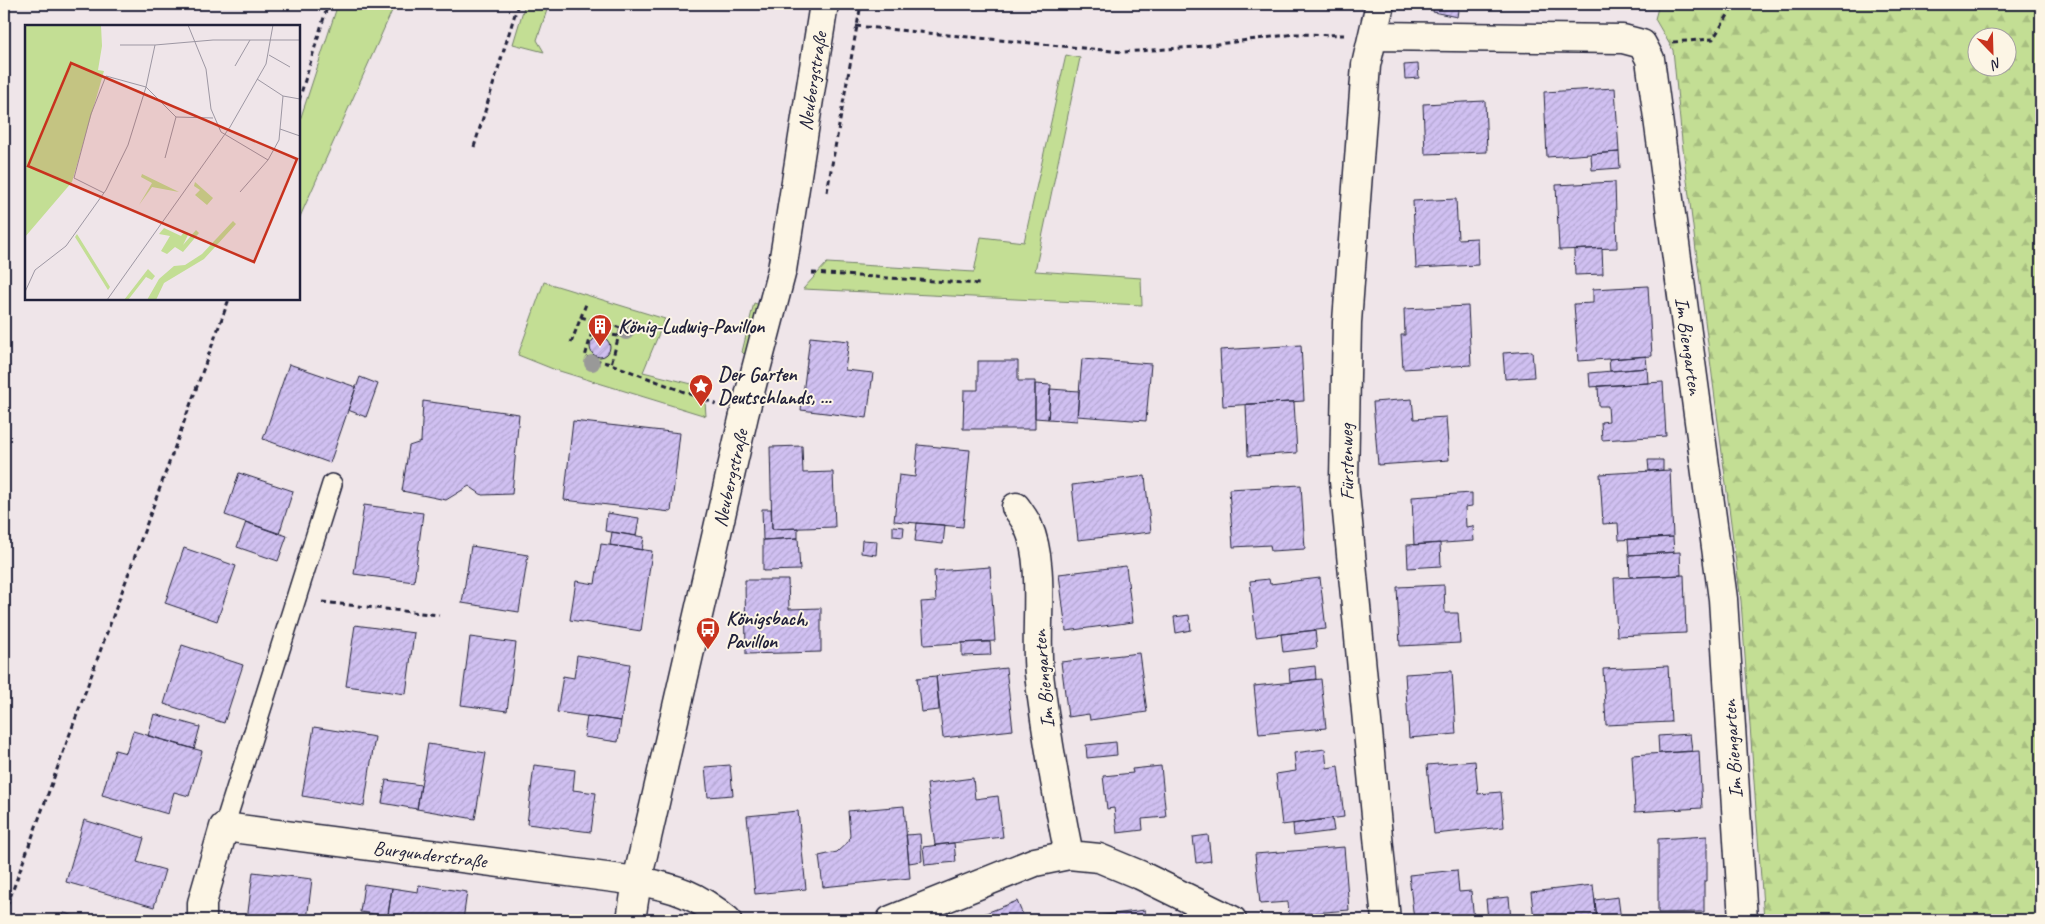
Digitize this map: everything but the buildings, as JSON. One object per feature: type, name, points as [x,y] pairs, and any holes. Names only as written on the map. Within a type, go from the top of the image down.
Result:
[{"type":"street","name":"Neubergstraße","points":[[631,920],[637,881],[744,415],[782,270],[824,4]]},
{"type":"street","name":"Fürstenweg","points":[[1380,4],[1366,65],[1347,322],[1344,481],[1386,920]]},
{"type":"street","points":[[1373,36],[1623,39],[1642,44]]},
{"type":"street","name":"Im Biengarten","points":[[1642,44],[1650,59],[1723,599],[1743,920]]},
{"type":"street","name":"Im Biengarten","points":[[1016,507],[1028,525],[1038,565],[1037,634],[1039,672],[1054,778],[1069,855]]},
{"type":"street","points":[[202,920],[202,903],[224,827]]},
{"type":"street","name":"Burgunderstraße","points":[[224,827],[637,881],[670,887],[693,896],[727,920]]},
{"type":"street","points":[[891,920],[1035,862],[1069,855],[1098,858],[1140,875],[1232,920]]},
{"type":"lane","points":[[224,827],[332,484]]},
{"type":"path","points":[[300,97],[328,4]]},
{"type":"path","points":[[474,147],[518,4]]},
{"type":"path","points":[[1642,44],[1713,39],[1735,4]]},
{"type":"path","points":[[856,26],[1123,52],[1195,47],[1295,34],[1373,36]]},
{"type":"path","points":[[812,274],[980,284]]},
{"type":"path","points":[[4,914],[229,300]]},
{"type":"path","points":[[571,343],[586,304]]},
{"type":"path","points":[[581,317],[621,328],[611,364]]},
{"type":"path","points":[[618,336],[592,332],[584,357],[611,364],[744,415]]},
{"type":"path","points":[[296,599],[439,614]]},
{"type":"green space","points":[[338,4],[395,4],[300,217],[300,120]]},
{"type":"green space","points":[[525,4],[549,4],[537,40],[544,52],[513,44]]},
{"type":"green space","points":[[1659,4],[2041,4],[2041,920],[1764,920],[1741,601],[1682,141],[1673,50],[1655,19]]},
{"type":"green space","points":[[1066,55],[1080,58],[1035,271],[1141,278],[1142,305],[803,289],[827,263],[974,272],[981,237],[1024,242]]},
{"type":"green space","points":[[544,282],[665,319],[643,372],[704,387],[706,416],[553,369],[518,355]]},
{"type":"green space","points":[[754,303],[760,305],[746,356],[742,352]]},
{"type":"place","name":"König-Ludwig-Pavillon","points":[[600,347]]},
{"type":"place","name":"Der Garten Deutschlands, ...","points":[[701,407]]},
{"type":"place","name":"Königsbach, Pavillon","points":[[708,650]]}]
